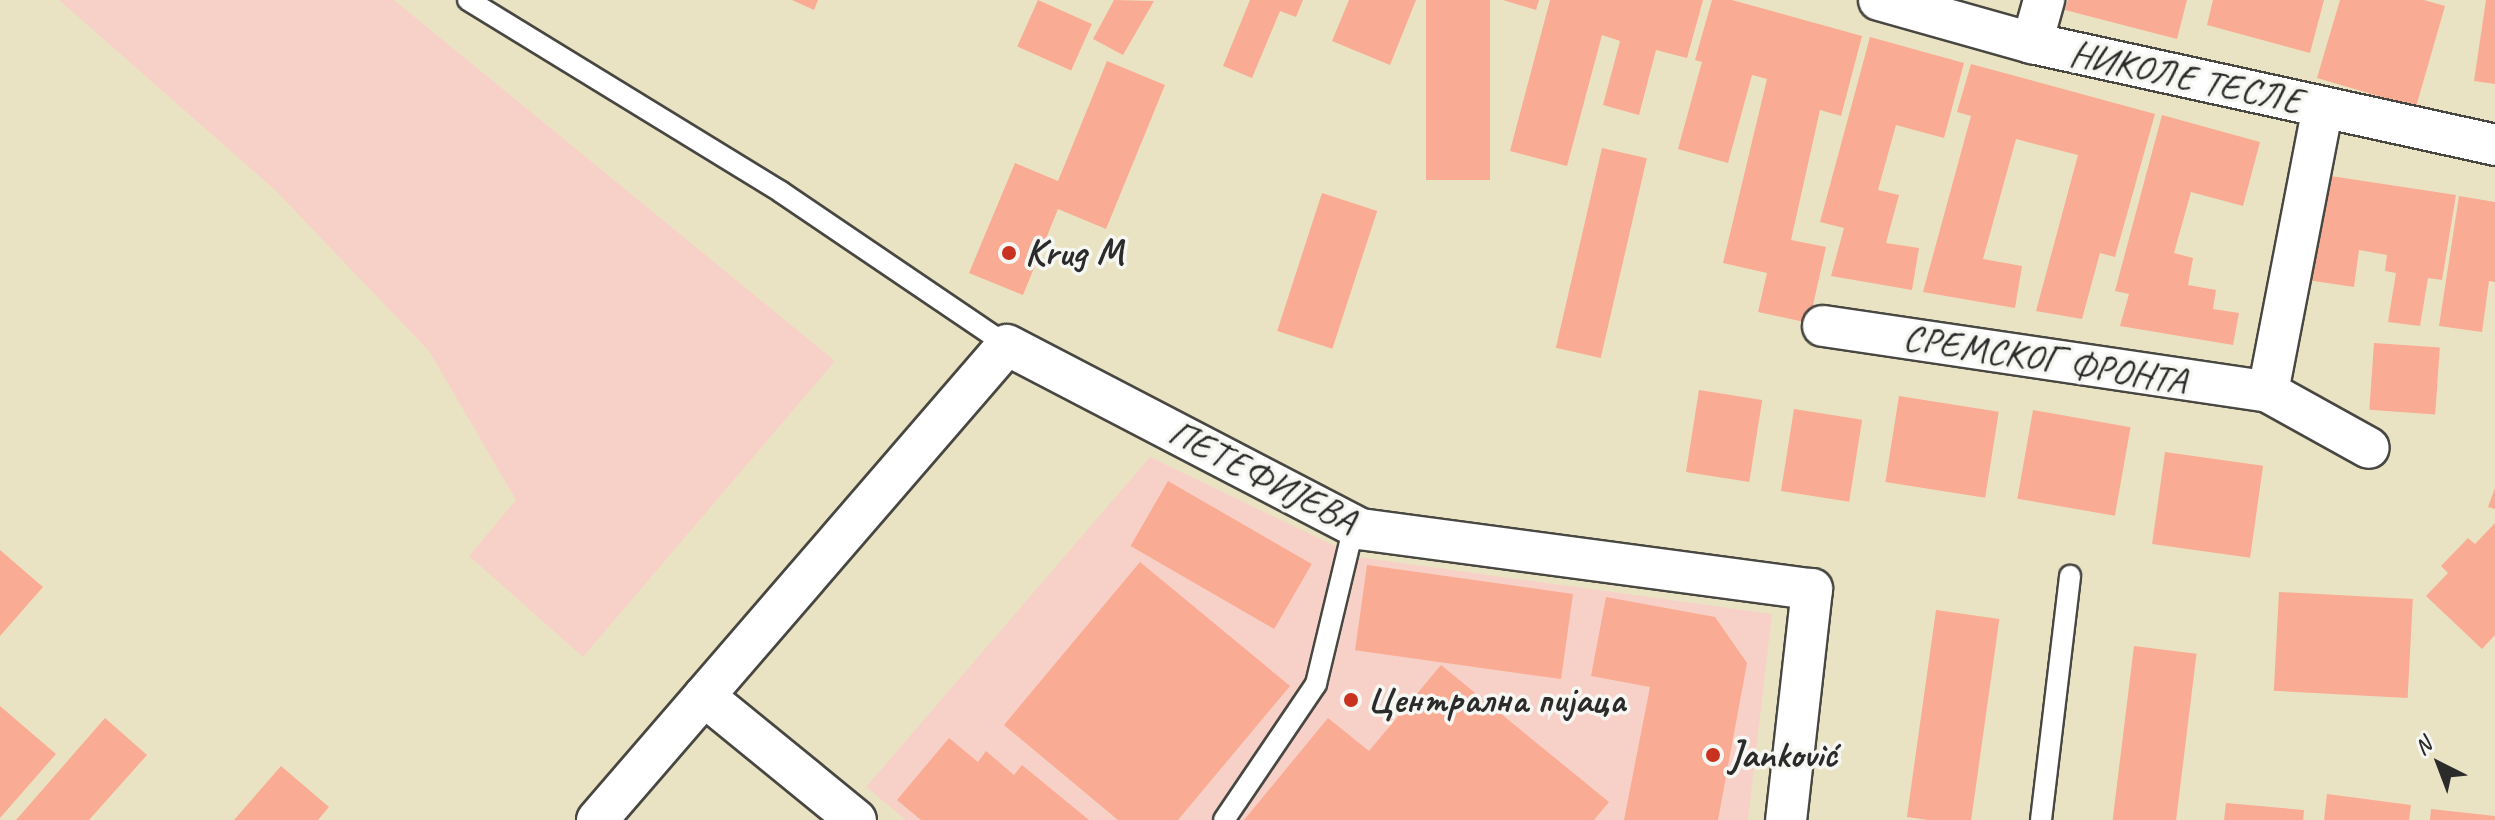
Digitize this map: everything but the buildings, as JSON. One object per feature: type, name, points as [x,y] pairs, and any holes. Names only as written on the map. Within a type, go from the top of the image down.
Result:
[{"type":"street","name":"НИКОЛЕ ТЕСЛЕ","points":[[1879,0],[2032,43],[2495,145]]},
{"type":"street","points":[[2032,43],[2044,0]]},
{"type":"street","points":[[2268,392],[2323,107]]},
{"type":"street","name":"СРЕМСКОГ ФРОНТА","points":[[1823,326],[2268,392],[2369,448]]},
{"type":"street","name":"ПЕТЕФИЈЕВА","points":[[1007,345],[1354,526],[1812,589],[1786,820]]},
{"type":"street","points":[[597,820],[1007,345]]},
{"type":"street","points":[[704,696],[856,820]]},
{"type":"lane","points":[[468,0],[781,192],[1007,345]]},
{"type":"lane","points":[[1224,820],[1316,684],[1354,526]]},
{"type":"lane","points":[[2041,820],[2070,576]]},
{"type":"shaded area","points":[[59,0],[394,0],[835,361],[583,657],[469,556],[516,500],[429,351],[274,189]]},
{"type":"shaded area","name":"Централна пијаца","points":[[1150,457],[1358,557],[1772,614],[1748,820],[906,820],[866,787]]},
{"type":"place","name":"Krug M","points":[[1009,253]]},
{"type":"place","name":"Централна пијаца","points":[[1351,700]]},
{"type":"place","name":"Janković","points":[[1713,755]]}]
